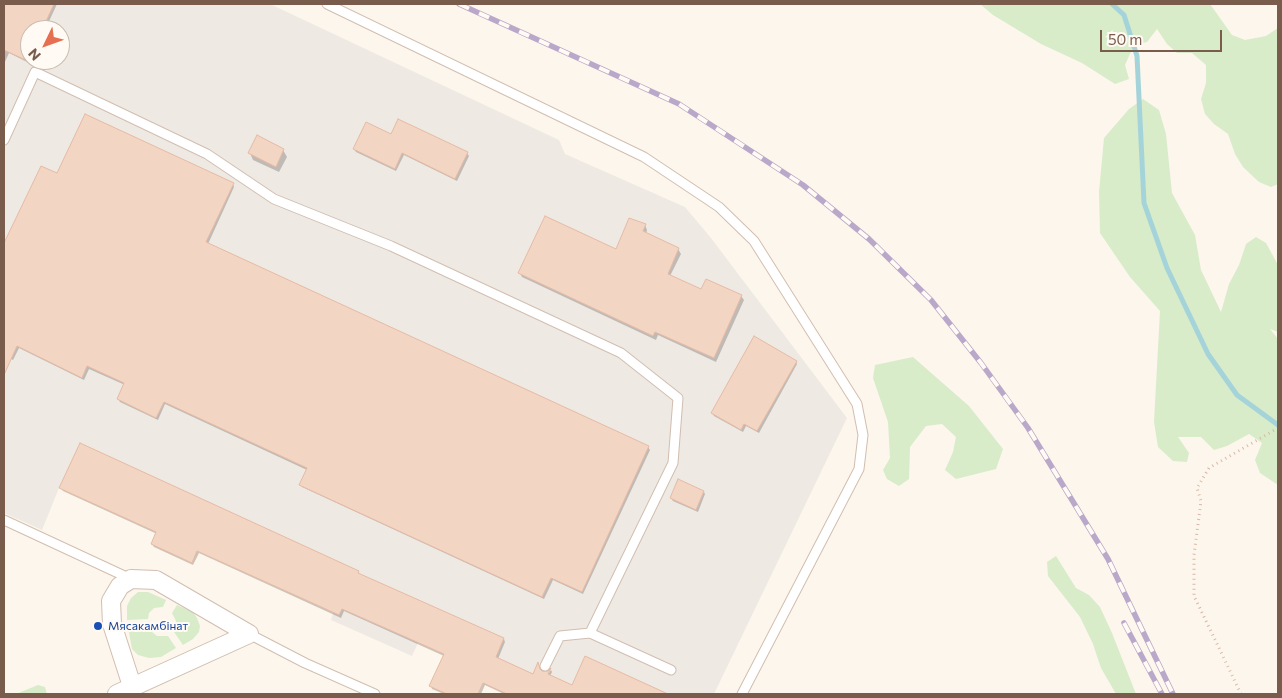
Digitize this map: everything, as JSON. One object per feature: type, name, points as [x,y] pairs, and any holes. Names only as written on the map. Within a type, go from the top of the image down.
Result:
[{"type":"street","points":[[131,579],[156,580],[249,634],[125,690],[112,624],[111,601],[120,586],[131,579]]},
{"type":"lane","points":[[327,4],[644,157],[719,207],[754,241],[857,404],[863,434],[858,469],[742,694]]},
{"type":"lane","points":[[4,140],[35,72],[207,154],[274,199],[391,246],[621,353],[678,398],[673,463],[590,634]]},
{"type":"lane","points":[[4,520],[131,579]]},
{"type":"lane","points":[[249,634],[305,663],[375,694]]},
{"type":"lane","points":[[545,666],[560,636],[590,634],[671,670]]},
{"type":"path","points":[[1241,694],[1194,596],[1194,556],[1201,501],[1197,488],[1209,468],[1278,428]]},
{"type":"shaded area","points":[[4,4],[270,4],[559,140],[565,154],[685,207],[711,238],[847,418],[714,694],[507,694],[483,684],[478,694],[447,694],[429,686],[444,654],[418,643],[412,656],[331,620],[333,613],[198,551],[192,563],[151,544],[156,532],[59,488],[42,530],[4,513]]},
{"type":"green space","points":[[980,4],[1210,4],[1232,35],[1245,40],[1266,36],[1278,28],[1278,184],[1271,187],[1259,182],[1243,167],[1235,154],[1228,134],[1214,124],[1205,114],[1201,99],[1206,83],[1206,65],[1192,53],[1177,53],[1167,44],[1157,29],[1147,42],[1134,45],[1125,65],[1129,79],[1115,84],[1082,63],[1041,44],[993,15]]},
{"type":"green space","points":[[1143,99],[1159,110],[1166,134],[1172,193],[1195,235],[1201,270],[1221,312],[1229,284],[1239,265],[1246,244],[1256,237],[1266,243],[1278,265],[1278,332],[1270,329],[1278,339],[1278,485],[1260,473],[1255,460],[1262,443],[1249,434],[1227,446],[1214,450],[1201,437],[1178,437],[1189,453],[1187,462],[1173,461],[1158,447],[1154,422],[1160,311],[1130,277],[1100,233],[1099,192],[1104,138],[1129,109]]},
{"type":"green space","points":[[913,357],[969,406],[1003,449],[996,469],[956,479],[945,470],[953,452],[956,437],[942,424],[926,426],[910,447],[909,479],[899,486],[887,479],[883,470],[890,458],[888,422],[873,378],[875,365]]},
{"type":"green space","points":[[1056,556],[1076,588],[1089,595],[1100,607],[1136,694],[1116,694],[1101,668],[1093,644],[1080,617],[1048,576],[1047,562]]},
{"type":"green space","points":[[138,592],[148,592],[166,600],[163,607],[154,608],[149,613],[148,619],[127,620],[127,606],[131,598]]},
{"type":"green space","points":[[177,605],[193,612],[200,626],[199,632],[193,639],[183,645],[174,632],[176,621],[172,613]]},
{"type":"green space","points":[[128,627],[146,627],[157,636],[168,636],[176,648],[161,657],[149,658],[138,655],[132,649]]},
{"type":"green space","points":[[38,685],[45,687],[47,694],[16,694]]},
{"type":"building","points":[[4,4],[54,4],[47,20],[20,20],[20,57],[4,50]]},
{"type":"building","points":[[85,114],[234,183],[206,242],[649,446],[582,592],[551,578],[542,597],[299,485],[307,468],[164,402],[156,418],[117,399],[124,383],[87,366],[82,378],[17,346],[4,375],[4,243],[41,166],[57,173]]},
{"type":"building","points":[[398,119],[468,152],[455,179],[402,153],[395,169],[353,149],[366,122],[391,134]]},
{"type":"building","points":[[257,135],[284,149],[276,167],[248,153]]},
{"type":"building","points":[[545,216],[616,249],[629,218],[646,224],[643,231],[679,248],[668,274],[701,289],[706,279],[742,295],[714,358],[655,332],[653,336],[518,273]]},
{"type":"building","points":[[754,336],[797,361],[757,431],[744,424],[741,430],[711,413]]},
{"type":"building","points":[[80,443],[359,571],[358,573],[504,638],[496,657],[533,674],[538,662],[542,671],[548,671],[551,668],[548,674],[572,685],[585,656],[668,694],[507,694],[483,683],[478,694],[447,694],[429,686],[444,654],[342,609],[339,615],[197,551],[192,563],[151,544],[156,532],[59,488]]},
{"type":"building","points":[[678,479],[704,491],[696,510],[670,498]]},
{"type":"waterway","points":[[1112,4],[1124,15],[1137,56],[1144,203],[1167,268],[1208,354],[1237,395],[1278,425]]},
{"type":"railway","points":[[459,4],[679,104],[803,185],[869,239],[931,300],[981,363],[1028,428],[1108,559],[1173,694]]},
{"type":"railway","points":[[1124,623],[1162,694]]},
{"type":"place","name":"Мясакамбінат","points":[[98,626]]}]
